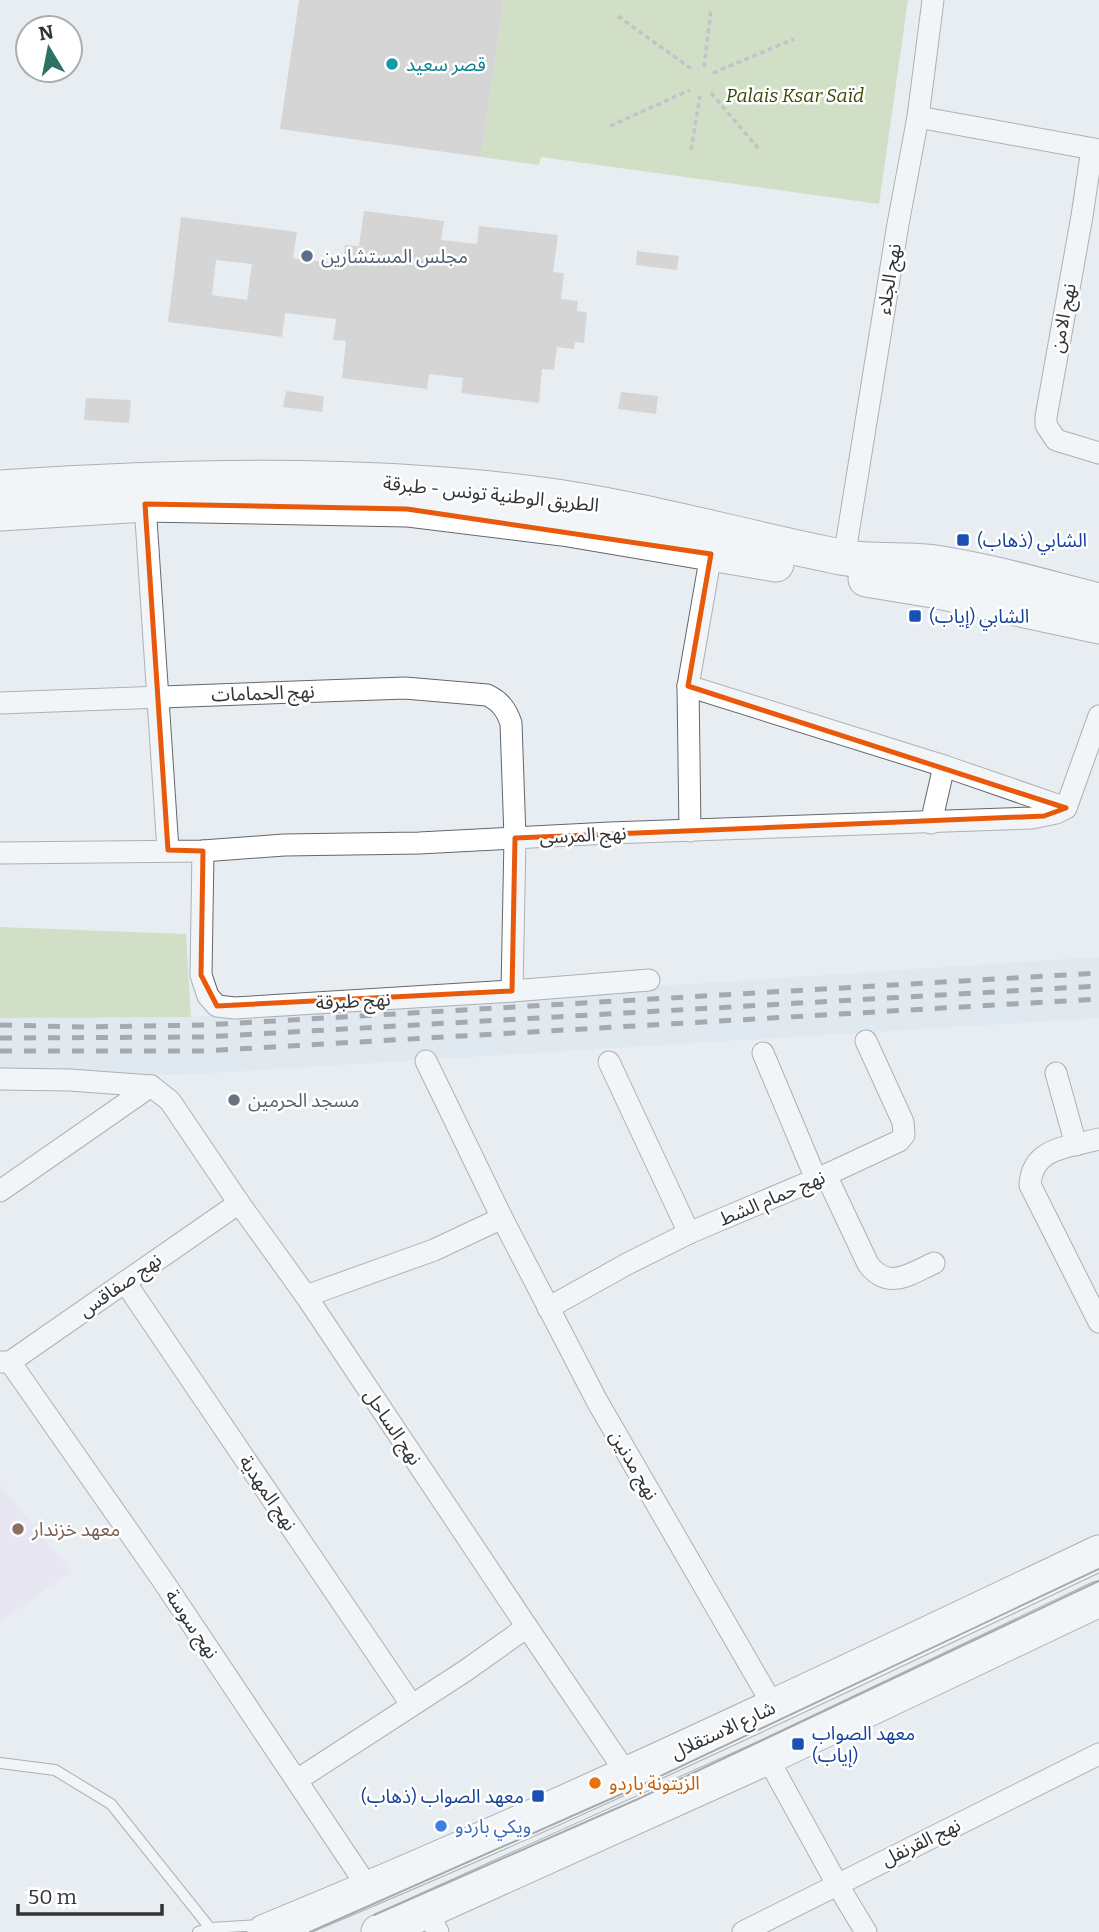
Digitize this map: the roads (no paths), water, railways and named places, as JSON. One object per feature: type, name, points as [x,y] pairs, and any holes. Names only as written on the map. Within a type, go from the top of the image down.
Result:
[{"type":"main road","name":"الطريق الوطنية تونس - طبرقة","points":[[0,488],[96,481],[275,480],[364,481],[534,494],[622,508],[844,558],[936,564],[1099,601]]},
{"type":"main road","name":"الطريق الوطنية تونس - طبرقة","points":[[0,513],[145,504],[407,509],[556,527],[933,590],[1099,626]]},
{"type":"main road","name":"شارع الاستقلال","points":[[275,1928],[627,1774],[1099,1553]]},
{"type":"main road","points":[[379,1932],[432,1921],[1099,1599]]},
{"type":"street","name":"نهج الجلاء","points":[[844,558],[918,117],[933,0]]},
{"type":"street","points":[[918,117],[1096,149]]},
{"type":"street","name":"نهج الامن","points":[[1096,149],[1046,425],[1056,440],[1099,453]]},
{"type":"street","points":[[145,504],[168,850]]},
{"type":"street","points":[[690,831],[688,686],[711,554]]},
{"type":"street","points":[[688,686],[1066,807],[1099,716]]},
{"type":"street","name":"نهج الحمامات","points":[[0,703],[417,689],[487,695],[498,700],[507,711],[511,723],[514,838]]},
{"type":"street","points":[[931,823],[944,766]]},
{"type":"street","name":"نهج المرسى","points":[[0,853],[203,851],[284,845],[419,843],[931,823],[1032,818],[1056,813],[1066,807]]},
{"type":"street","points":[[512,992],[514,838]]},
{"type":"street","name":"نهج طبرقة","points":[[203,851],[201,975],[208,996],[218,1006],[234,1008],[512,992],[649,980]]},
{"type":"street","name":"نهج حمام الشط","points":[[548,1308],[689,1233],[895,1144],[904,1135],[904,1126],[866,1041]]},
{"type":"street","points":[[763,1053],[821,1177],[875,1273],[883,1278],[904,1278],[934,1263]]},
{"type":"street","name":"نهج مدنين","points":[[426,1061],[502,1218],[597,1401],[774,1707]]},
{"type":"street","points":[[609,1062],[689,1233]]},
{"type":"street","points":[[1056,1073],[1076,1145]]},
{"type":"street","points":[[0,1079],[70,1080],[151,1086]]},
{"type":"street","points":[[0,1191],[151,1086]]},
{"type":"street","name":"نهج الساحل","points":[[151,1086],[170,1101],[306,1296],[627,1774]]},
{"type":"street","points":[[1096,1308],[1030,1185],[1031,1173],[1044,1155],[1099,1139]]},
{"type":"street","name":"نهج صفاقس","points":[[5,1362],[239,1203]]},
{"type":"street","points":[[306,1296],[434,1250],[502,1218]]},
{"type":"street","name":"نهج المهدية","points":[[125,1282],[411,1704]]},
{"type":"street","name":"نهج سوسة","points":[[5,1362],[161,1578],[369,1889]]},
{"type":"street","points":[[297,1780],[465,1671],[527,1627]]},
{"type":"street","name":"نهج القرنفل","points":[[743,1932],[1099,1754]]},
{"type":"street","points":[[767,1757],[836,1884],[866,1932]]},
{"type":"lane","points":[[0,1763],[55,1770],[111,1804],[210,1928]]},
{"type":"lane","points":[[198,1932],[210,1928],[275,1928]]},
{"type":"tram line","points":[[310,1932],[633,1789],[1099,1569]]},
{"type":"tram line","points":[[374,1915],[638,1799],[1099,1581]]},
{"type":"railway","points":[[0,1025],[205,1025],[1099,973]]},
{"type":"railway","points":[[0,1038],[204,1037],[1099,986]]},
{"type":"railway","points":[[0,1051],[203,1051],[1099,999]]},
{"type":"place","name":"قصر سعيد","points":[[392,64]]},
{"type":"place","name":"مجلس المستشارين","points":[[307,256]]},
{"type":"place","name":"الشابي (ذهاب)","points":[[963,540]]},
{"type":"place","name":"الشابي (إياب)","points":[[915,616]]},
{"type":"place","name":"مسجد الحرمين","points":[[234,1100]]},
{"type":"place","name":"معهد خزندار","points":[[18,1529]]},
{"type":"place","name":"معهد الصواب (إياب)","points":[[798,1744]]},
{"type":"place","name":"الزيتونة باردو","points":[[595,1783]]},
{"type":"place","name":"معهد الصواب (ذهاب)","points":[[538,1796]]},
{"type":"place","name":"ويكي باردو","points":[[441,1826]]},
{"type":"park label","name":"Palais Ksar Saïd","points":[[795,95]]}]
